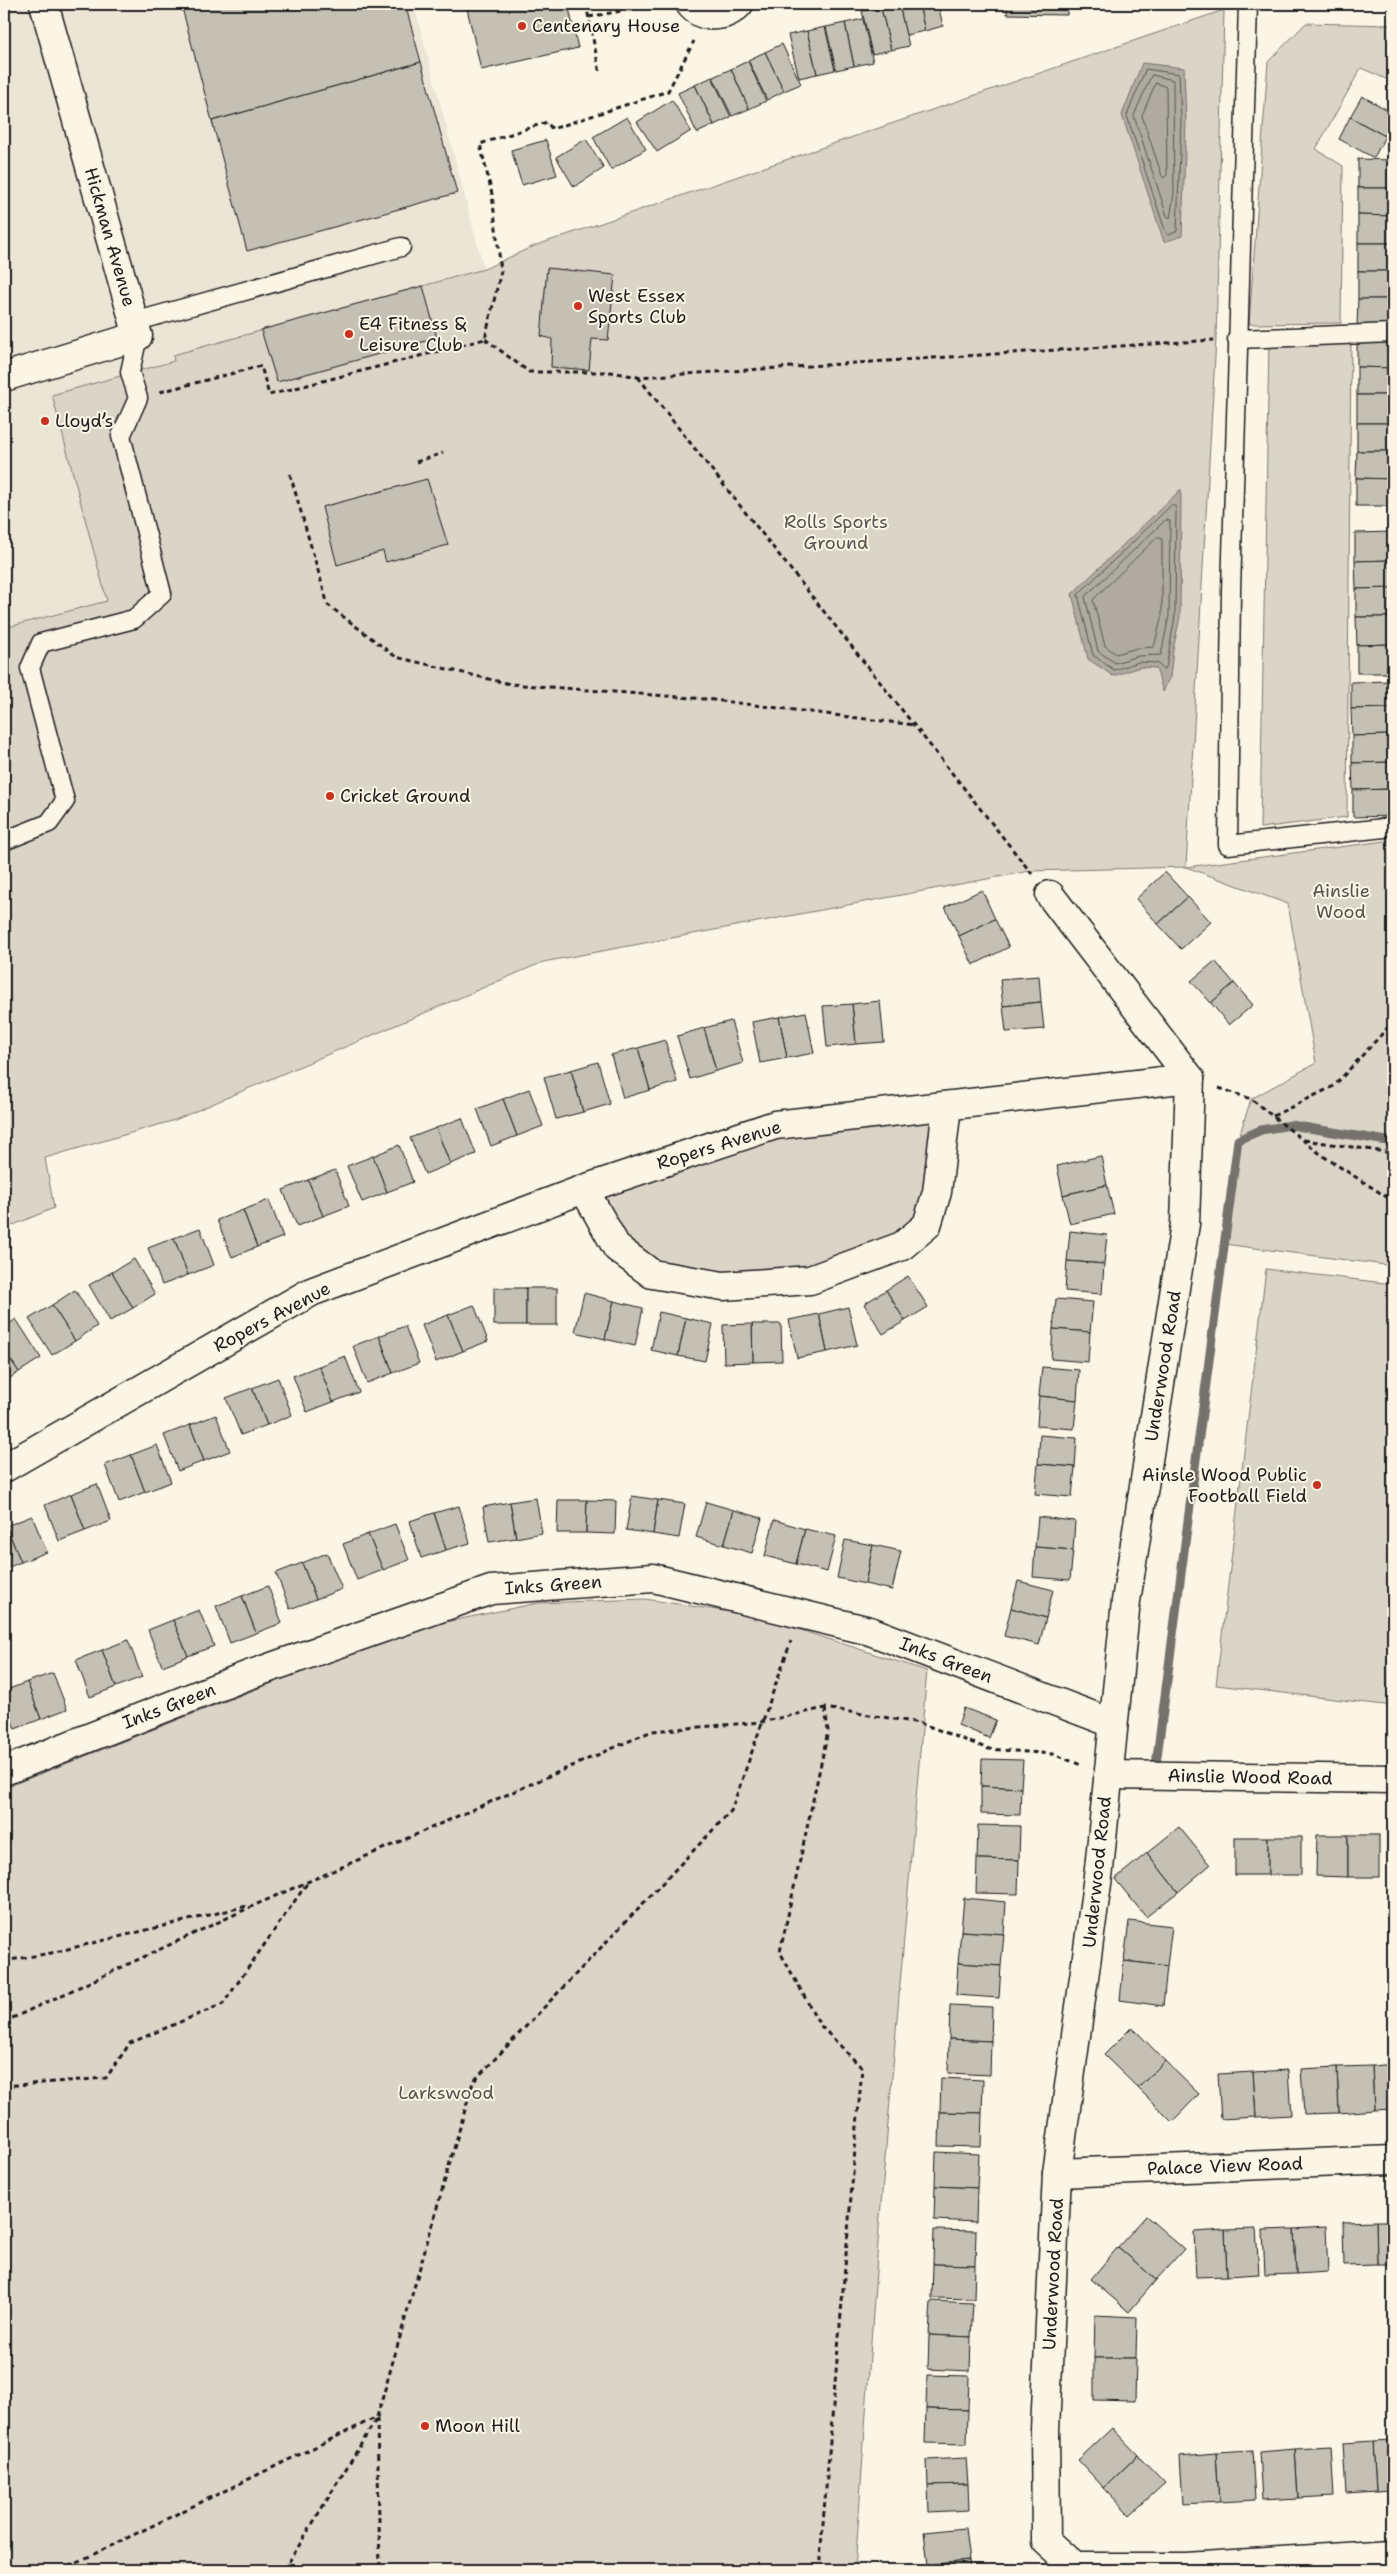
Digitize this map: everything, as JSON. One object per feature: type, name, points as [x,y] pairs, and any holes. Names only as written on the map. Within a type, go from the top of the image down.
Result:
[{"type":"street","name":"Hickman Avenue","points":[[44,4],[136,329]]},
{"type":"street","points":[[690,4],[702,13],[712,16],[723,14],[739,4]]},
{"type":"street","points":[[4,377],[136,329]]},
{"type":"street","points":[[1050,895],[1190,1078]]},
{"type":"street","name":"Ropers Avenue","points":[[4,1468],[311,1292],[584,1189],[775,1126],[1190,1078]]},
{"type":"street","name":"Underwood Road","points":[[1190,1078],[1185,1224],[1126,1601],[1112,1723],[1099,1869],[1058,2173],[1045,2430],[1046,2541],[1076,2567],[1186,2567],[1393,2554]]},
{"type":"street","points":[[584,1189],[617,1248],[652,1274],[723,1286],[810,1280],[902,1246],[927,1225],[937,1192],[947,1106]]},
{"type":"street","name":"Inks Green","points":[[4,1771],[246,1676],[491,1590],[653,1578],[870,1631],[1112,1723]]},
{"type":"street","name":"Ainslie Wood Road","points":[[1108,1775],[1393,1779]]},
{"type":"street","name":"Palace View Road","points":[[1058,2173],[1393,2160]]},
{"type":"lane","points":[[1248,4],[1237,339],[1228,845],[1393,827]]},
{"type":"lane","points":[[4,841],[48,823],[65,801],[30,668],[41,643],[134,619],[162,594],[122,436],[138,398],[130,372],[136,329],[401,248]]},
{"type":"lane","points":[[1237,339],[1393,333]]},
{"type":"path","points":[[586,4],[600,74]]},
{"type":"path","points":[[589,16],[656,4]]},
{"type":"path","points":[[485,339],[501,271],[492,194],[480,144],[547,122],[552,129],[668,90],[693,43]]},
{"type":"path","points":[[485,339],[528,372],[611,372],[638,377],[1209,340]]},
{"type":"path","points":[[138,398],[261,366],[270,395],[485,339]]},
{"type":"path","points":[[638,377],[1030,871]]},
{"type":"path","points":[[416,462],[443,453]]},
{"type":"path","points":[[290,474],[328,604],[396,657],[510,684],[706,699],[914,725]]},
{"type":"path","points":[[1274,1116],[1334,1086],[1393,1022]]},
{"type":"path","points":[[1190,1078],[1251,1098],[1324,1156],[1393,1201]]},
{"type":"path","points":[[1303,1140],[1393,1153]]},
{"type":"path","points":[[284,2570],[377,2417],[473,2082],[731,1811],[761,1722],[801,1614]]},
{"type":"path","points":[[818,2570],[862,2068],[820,2025],[780,1952],[828,1730],[825,1708]]},
{"type":"path","points":[[4,2022],[254,1905],[652,1732],[761,1722],[825,1708],[920,1723],[989,1749],[1053,1754],[1108,1775]]},
{"type":"path","points":[[4,2086],[106,2078],[130,2043],[223,2004],[309,1881]]},
{"type":"path","points":[[4,1961],[51,1953],[254,1905]]},
{"type":"path","points":[[61,2570],[377,2417]]},
{"type":"path","points":[[377,2417],[380,2570]]},
{"type":"shaded area","points":[[4,4],[414,4],[484,269],[174,355],[174,360],[53,395],[107,601],[4,628]]},
{"type":"green space","name":"Rolls Sports Ground","points":[[1224,10],[1216,339],[1186,867],[1030,871],[543,962],[175,1120],[45,1158],[54,1208],[4,1229],[4,628],[107,601],[52,395],[174,361],[173,355],[484,269],[534,246]]},
{"type":"green space","points":[[1306,23],[1393,25],[1393,82],[1361,68],[1316,149],[1343,166],[1341,323],[1249,324],[1268,62]]},
{"type":"green space","points":[[1351,339],[1347,817],[1260,828],[1269,342]]},
{"type":"green space","name":"Ainslie Wood","points":[[1393,840],[1393,1266],[1224,1244],[1238,1140],[1251,1099],[1316,1063],[1288,904],[1186,867]]},
{"type":"green space","points":[[947,1106],[927,1225],[810,1280],[652,1274],[584,1189],[775,1125]]},
{"type":"green space","name":"Ainsle Wood Public Football Field","points":[[1266,1269],[1393,1284],[1393,1706],[1216,1685]]},
{"type":"green space","name":"Larkswood","points":[[645,1599],[757,1616],[927,1671],[879,2228],[855,2570],[4,2570],[4,1788],[407,1630],[538,1603]]},
{"type":"water","points":[[1142,63],[1184,68],[1186,121],[1182,236],[1164,242],[1122,115]]},
{"type":"water","points":[[1181,489],[1180,617],[1170,677],[1163,692],[1156,668],[1140,667],[1113,676],[1088,659],[1072,594]]},
{"type":"building","points":[[181,4],[405,4],[421,62],[212,121]]},
{"type":"building","name":"Centenary House","points":[[466,4],[568,4],[578,48],[481,70]]},
{"type":"building","points":[[899,4],[909,46],[891,50],[881,8]]},
{"type":"building","points":[[899,4],[919,4],[925,31],[906,35]]},
{"type":"building","points":[[919,4],[938,4],[943,26],[925,31]]},
{"type":"building","points":[[1007,4],[1067,4],[1067,15],[1007,14]]},
{"type":"building","points":[[881,8],[891,50],[872,54],[862,11]]},
{"type":"building","points":[[863,19],[873,62],[854,66],[845,23]]},
{"type":"building","points":[[845,23],[854,66],[836,70],[826,27]]},
{"type":"building","points":[[825,27],[835,70],[817,74],[807,31]]},
{"type":"building","points":[[807,31],[817,74],[799,78],[788,35]]},
{"type":"building","points":[[782,44],[801,84],[784,91],[765,52]]},
{"type":"building","points":[[765,52],[784,91],[767,100],[748,60]]},
{"type":"building","points":[[748,61],[766,101],[749,109],[731,69]]},
{"type":"building","points":[[421,62],[457,193],[247,251],[212,121]]},
{"type":"building","points":[[731,69],[749,109],[732,116],[713,77]]},
{"type":"building","points":[[712,77],[731,117],[714,125],[695,85]]},
{"type":"building","points":[[695,85],[714,125],[697,133],[678,93]]},
{"type":"building","points":[[1362,96],[1393,113],[1393,122],[1385,136],[1350,117]]},
{"type":"building","points":[[672,100],[691,131],[657,152],[637,122]]},
{"type":"building","points":[[627,117],[646,149],[611,170],[593,137]]},
{"type":"building","points":[[1350,117],[1385,136],[1374,158],[1339,139]]},
{"type":"building","points":[[586,139],[604,168],[574,187],[556,157]]},
{"type":"building","points":[[546,140],[557,175],[522,185],[511,150]]},
{"type":"building","points":[[1358,159],[1393,160],[1393,188],[1358,188]]},
{"type":"building","points":[[1358,188],[1393,188],[1393,216],[1358,215]]},
{"type":"building","points":[[1358,215],[1393,216],[1393,243],[1358,243]]},
{"type":"building","points":[[1358,243],[1393,243],[1393,271],[1358,271]]},
{"type":"building","name":"West Essex Sports Club","points":[[547,268],[615,275],[608,340],[592,339],[589,370],[551,367],[552,339],[541,336]]},
{"type":"building","points":[[1358,271],[1393,271],[1393,299],[1358,299]]},
{"type":"building","name":"E4 Fitness & Leisure Club","points":[[423,286],[437,338],[277,382],[261,330]]},
{"type":"building","points":[[1358,299],[1393,299],[1393,327],[1357,326]]},
{"type":"building","points":[[1357,339],[1393,339],[1393,368],[1357,367]]},
{"type":"building","points":[[1357,367],[1393,368],[1393,395],[1357,395]]},
{"type":"building","points":[[1357,395],[1393,395],[1393,423],[1357,423]]},
{"type":"building","points":[[1357,423],[1393,423],[1393,451],[1357,451]]},
{"type":"building","points":[[1357,451],[1393,451],[1393,479],[1356,478]]},
{"type":"building","points":[[1356,478],[1393,479],[1393,506],[1356,506]]},
{"type":"building","points":[[427,479],[448,545],[386,562],[383,551],[337,565],[322,507]]},
{"type":"building","points":[[1393,532],[1393,560],[1355,561],[1355,533]]},
{"type":"building","points":[[1393,560],[1393,588],[1356,589],[1355,561]]},
{"type":"building","points":[[1393,588],[1393,617],[1356,617],[1356,589]]},
{"type":"building","points":[[1356,617],[1393,617],[1393,644],[1357,645]]},
{"type":"building","points":[[1393,644],[1393,673],[1357,673],[1357,645]]},
{"type":"building","points":[[1393,681],[1393,708],[1351,709],[1351,682]]},
{"type":"building","points":[[1393,708],[1393,735],[1352,736],[1351,709]]},
{"type":"building","points":[[1393,735],[1393,762],[1352,763],[1352,736]]},
{"type":"building","points":[[1393,762],[1393,789],[1353,790],[1352,763]]},
{"type":"building","points":[[1393,789],[1393,816],[1353,817],[1353,790]]},
{"type":"building","points":[[1165,872],[1188,897],[1158,924],[1136,899]]},
{"type":"building","points":[[982,890],[995,919],[959,936],[945,907]]},
{"type":"building","points":[[1188,897],[1211,922],[1181,949],[1158,924]]},
{"type":"building","points":[[995,919],[1009,947],[973,965],[959,936]]},
{"type":"building","points":[[1215,961],[1234,983],[1211,1003],[1191,981]]},
{"type":"building","points":[[1039,976],[1041,1002],[1003,1006],[1000,979]]},
{"type":"building","points":[[1234,983],[1253,1005],[1229,1025],[1211,1003]]},
{"type":"building","points":[[880,1001],[884,1042],[856,1044],[852,1004]]},
{"type":"building","points":[[1041,1002],[1044,1029],[1006,1032],[1003,1006]]},
{"type":"building","points":[[852,1004],[856,1044],[827,1047],[823,1006]]},
{"type":"building","points":[[806,1012],[814,1053],[787,1058],[779,1017]]},
{"type":"building","points":[[779,1017],[787,1058],[760,1063],[752,1022]]},
{"type":"building","points":[[731,1021],[743,1063],[716,1071],[704,1028]]},
{"type":"building","points":[[704,1028],[716,1071],[690,1079],[677,1036]]},
{"type":"building","points":[[665,1040],[677,1082],[650,1090],[638,1048]]},
{"type":"building","points":[[638,1048],[650,1090],[623,1098],[611,1055]]},
{"type":"building","points":[[598,1062],[610,1104],[583,1112],[571,1070]]},
{"type":"building","points":[[571,1070],[583,1112],[556,1119],[544,1077]]},
{"type":"building","points":[[529,1089],[543,1126],[517,1136],[503,1099]]},
{"type":"building","points":[[503,1099],[517,1136],[491,1146],[477,1109]]},
{"type":"building","points":[[462,1118],[476,1154],[450,1164],[436,1128]]},
{"type":"building","points":[[436,1128],[450,1164],[425,1174],[410,1138]]},
{"type":"building","points":[[399,1145],[413,1182],[387,1192],[373,1156]]},
{"type":"building","points":[[373,1156],[387,1192],[362,1202],[347,1166]]},
{"type":"building","points":[[1101,1156],[1107,1185],[1063,1195],[1057,1166]]},
{"type":"building","points":[[335,1170],[349,1206],[323,1216],[308,1180]]},
{"type":"building","points":[[308,1180],[323,1216],[297,1226],[283,1190]]},
{"type":"building","points":[[1107,1185],[1114,1214],[1070,1224],[1063,1195]]},
{"type":"building","points":[[269,1200],[283,1237],[257,1247],[243,1210]]},
{"type":"building","points":[[243,1210],[257,1247],[232,1257],[217,1220]]},
{"type":"building","points":[[200,1228],[214,1265],[188,1275],[174,1238]]},
{"type":"building","points":[[1070,1231],[1107,1235],[1104,1264],[1067,1261]]},
{"type":"building","points":[[174,1238],[188,1275],[162,1285],[148,1248]]},
{"type":"building","points":[[134,1259],[155,1294],[133,1308],[112,1272]]},
{"type":"building","points":[[1067,1261],[1104,1264],[1102,1294],[1065,1291]]},
{"type":"building","points":[[112,1272],[133,1308],[110,1321],[89,1285]]},
{"type":"building","points":[[908,1276],[928,1307],[905,1321],[886,1290]]},
{"type":"building","points":[[494,1288],[526,1288],[526,1325],[494,1325]]},
{"type":"building","points":[[526,1288],[557,1288],[557,1325],[526,1325]]},
{"type":"building","points":[[75,1290],[97,1326],[75,1341],[52,1305]]},
{"type":"building","points":[[886,1290],[905,1321],[883,1334],[864,1304]]},
{"type":"building","points":[[584,1293],[614,1301],[605,1339],[575,1332]]},
{"type":"building","points":[[1056,1299],[1093,1302],[1090,1332],[1053,1329]]},
{"type":"building","points":[[614,1301],[643,1308],[635,1346],[605,1339]]},
{"type":"building","points":[[52,1305],[75,1341],[52,1355],[29,1319]]},
{"type":"building","points":[[474,1305],[488,1341],[463,1351],[448,1315]]},
{"type":"building","points":[[848,1307],[857,1345],[827,1352],[819,1314]]},
{"type":"building","points":[[659,1312],[686,1318],[678,1356],[651,1350]]},
{"type":"building","points":[[819,1314],[827,1352],[797,1358],[789,1320]]},
{"type":"building","points":[[448,1315],[463,1351],[436,1362],[422,1325]]},
{"type":"building","points":[[686,1318],[713,1324],[705,1361],[678,1356]]},
{"type":"building","points":[[16,1319],[41,1358],[19,1372],[4,1350],[4,1328]]},
{"type":"building","points":[[752,1324],[781,1324],[782,1361],[753,1362]]},
{"type":"building","points":[[752,1324],[753,1362],[724,1363],[723,1325]]},
{"type":"building","points":[[405,1326],[419,1363],[393,1373],[379,1336]]},
{"type":"building","points":[[1053,1329],[1090,1332],[1088,1362],[1051,1359]]},
{"type":"building","points":[[379,1336],[393,1373],[367,1383],[353,1346]]},
{"type":"building","points":[[4,1350],[19,1372],[4,1382]]},
{"type":"building","points":[[345,1356],[359,1392],[333,1402],[319,1366]]},
{"type":"building","points":[[319,1366],[333,1402],[307,1412],[293,1376]]},
{"type":"building","points":[[1042,1367],[1079,1370],[1077,1400],[1039,1396]]},
{"type":"building","points":[[278,1378],[292,1415],[267,1425],[252,1388]]},
{"type":"building","points":[[252,1388],[267,1425],[241,1435],[226,1398]]},
{"type":"building","points":[[1039,1396],[1077,1400],[1074,1429],[1037,1426]]},
{"type":"building","points":[[216,1415],[230,1451],[204,1461],[190,1425]]},
{"type":"building","points":[[190,1425],[204,1461],[178,1471],[164,1435]]},
{"type":"building","points":[[1040,1435],[1077,1438],[1075,1467],[1038,1464]]},
{"type":"building","points":[[157,1445],[171,1482],[145,1492],[131,1455]]},
{"type":"building","points":[[131,1455],[145,1492],[119,1502],[105,1465]]},
{"type":"building","points":[[1038,1464],[1075,1467],[1072,1497],[1035,1494]]},
{"type":"building","points":[[97,1484],[111,1521],[85,1531],[71,1494]]},
{"type":"building","points":[[71,1494],[85,1531],[59,1541],[45,1505]]},
{"type":"building","points":[[632,1496],[658,1500],[653,1534],[626,1530]]},
{"type":"building","points":[[536,1498],[542,1533],[516,1538],[510,1502]]},
{"type":"building","points":[[558,1500],[587,1500],[586,1533],[557,1533]]},
{"type":"building","points":[[587,1500],[616,1501],[615,1534],[586,1533]]},
{"type":"building","points":[[658,1500],[685,1504],[679,1538],[653,1534]]},
{"type":"building","points":[[510,1502],[516,1538],[489,1542],[483,1507]]},
{"type":"building","points":[[706,1502],[734,1510],[724,1545],[696,1537]]},
{"type":"building","points":[[459,1506],[470,1543],[446,1550],[434,1513]]},
{"type":"building","points":[[734,1510],[762,1518],[752,1553],[724,1545]]},
{"type":"building","points":[[434,1513],[446,1550],[421,1558],[410,1521]]},
{"type":"building","points":[[32,1516],[47,1552],[21,1562],[6,1526]]},
{"type":"building","points":[[1038,1517],[1075,1521],[1073,1550],[1035,1547]]},
{"type":"building","points":[[774,1520],[805,1529],[796,1564],[765,1556]]},
{"type":"building","points":[[395,1524],[409,1560],[383,1570],[368,1534]]},
{"type":"building","points":[[6,1526],[21,1562],[4,1569],[4,1527]]},
{"type":"building","points":[[805,1529],[836,1536],[827,1572],[796,1564]]},
{"type":"building","points":[[368,1534],[383,1570],[357,1580],[343,1544]]},
{"type":"building","points":[[845,1540],[873,1545],[865,1584],[837,1578]]},
{"type":"building","points":[[873,1545],[901,1551],[892,1590],[865,1584]]},
{"type":"building","points":[[1035,1547],[1073,1550],[1070,1580],[1033,1577]]},
{"type":"building","points":[[327,1553],[342,1589],[316,1599],[302,1563]]},
{"type":"building","points":[[302,1563],[316,1599],[290,1609],[276,1573]]},
{"type":"building","points":[[1018,1581],[1053,1590],[1046,1618],[1011,1608]]},
{"type":"building","points":[[268,1586],[282,1623],[256,1633],[242,1596]]},
{"type":"building","points":[[242,1596],[256,1633],[230,1643],[216,1606]]},
{"type":"building","points":[[1011,1608],[1046,1618],[1039,1645],[1004,1636]]},
{"type":"building","points":[[199,1610],[214,1646],[188,1656],[173,1620]]},
{"type":"building","points":[[173,1620],[188,1656],[162,1666],[148,1630]]},
{"type":"building","points":[[128,1640],[142,1677],[116,1687],[102,1650]]},
{"type":"building","points":[[102,1650],[116,1687],[90,1697],[76,1660]]},
{"type":"building","points":[[53,1673],[67,1709],[41,1719],[27,1682]]},
{"type":"building","points":[[27,1682],[41,1719],[15,1729],[4,1700],[4,1691]]},
{"type":"building","points":[[964,1708],[996,1720],[989,1738],[958,1725]]},
{"type":"building","points":[[982,1759],[1023,1760],[1021,1788],[981,1786]]},
{"type":"building","points":[[981,1786],[1021,1788],[1020,1815],[981,1814]]},
{"type":"building","points":[[978,1825],[1020,1826],[1019,1860],[977,1859]]},
{"type":"building","points":[[1179,1827],[1210,1865],[1178,1892],[1147,1853]]},
{"type":"building","points":[[1317,1835],[1348,1835],[1348,1877],[1316,1876]]},
{"type":"building","points":[[1348,1835],[1379,1835],[1379,1877],[1348,1877]]},
{"type":"building","points":[[1235,1837],[1268,1837],[1268,1875],[1235,1875]]},
{"type":"building","points":[[1268,1837],[1301,1837],[1301,1875],[1268,1875]]},
{"type":"building","points":[[1390,1838],[1393,1838],[1393,1880],[1390,1879]]},
{"type":"building","points":[[1147,1853],[1178,1892],[1146,1917],[1115,1879]]},
{"type":"building","points":[[977,1859],[1019,1860],[1018,1894],[976,1893]]},
{"type":"building","points":[[964,1898],[1006,1902],[1004,1934],[961,1931]]},
{"type":"building","points":[[1129,1921],[1172,1926],[1167,1966],[1124,1961]]},
{"type":"building","points":[[961,1931],[1004,1934],[1001,1966],[958,1963]]},
{"type":"building","points":[[1124,1961],[1167,1966],[1163,2006],[1120,2000]]},
{"type":"building","points":[[958,1963],[1001,1966],[999,1998],[956,1995]]},
{"type":"building","points":[[950,2005],[992,2007],[991,2041],[949,2039]]},
{"type":"building","points":[[1132,2027],[1165,2061],[1138,2088],[1104,2055]]},
{"type":"building","points":[[949,2039],[991,2041],[990,2075],[948,2073]]},
{"type":"building","points":[[1165,2061],[1199,2094],[1172,2122],[1138,2088]]},
{"type":"building","points":[[1393,2064],[1393,2109],[1374,2110],[1372,2066]]},
{"type":"building","points":[[1372,2066],[1374,2110],[1339,2113],[1337,2067]]},
{"type":"building","points":[[1337,2067],[1339,2113],[1304,2114],[1301,2069]]},
{"type":"building","points":[[1288,2070],[1291,2115],[1256,2117],[1253,2072]]},
{"type":"building","points":[[1253,2072],[1256,2117],[1221,2119],[1218,2074]]},
{"type":"building","points":[[941,2078],[983,2080],[982,2113],[940,2112]]},
{"type":"building","points":[[940,2112],[982,2113],[981,2147],[939,2146]]},
{"type":"building","points":[[936,2152],[979,2154],[977,2188],[935,2186]]},
{"type":"building","points":[[935,2186],[977,2188],[976,2222],[934,2220]]},
{"type":"building","points":[[1146,2216],[1184,2249],[1156,2280],[1118,2247]]},
{"type":"building","points":[[1376,2221],[1393,2221],[1393,2265],[1377,2265]]},
{"type":"building","points":[[1376,2221],[1377,2265],[1344,2266],[1343,2222]]},
{"type":"building","points":[[1326,2227],[1328,2272],[1296,2274],[1294,2229]]},
{"type":"building","points":[[1256,2229],[1259,2274],[1227,2276],[1225,2230]]},
{"type":"building","points":[[1294,2229],[1296,2274],[1265,2275],[1263,2230]]},
{"type":"building","points":[[934,2230],[976,2231],[975,2265],[933,2264]]},
{"type":"building","points":[[1225,2230],[1227,2276],[1196,2277],[1194,2232]]},
{"type":"building","points":[[1118,2247],[1156,2280],[1129,2312],[1091,2279]]},
{"type":"building","points":[[933,2264],[975,2265],[974,2299],[932,2298]]},
{"type":"building","points":[[931,2301],[973,2303],[971,2337],[929,2335]]},
{"type":"building","points":[[1095,2315],[1137,2317],[1136,2358],[1094,2358]]},
{"type":"building","points":[[929,2335],[971,2337],[970,2371],[928,2369]]},
{"type":"building","points":[[1094,2358],[1136,2358],[1135,2401],[1094,2400]]},
{"type":"building","points":[[927,2375],[969,2376],[968,2410],[926,2409]]},
{"type":"building","points":[[926,2409],[968,2410],[967,2444],[925,2443]]},
{"type":"building","points":[[1112,2428],[1138,2455],[1104,2488],[1078,2460]]},
{"type":"building","points":[[1393,2440],[1393,2491],[1376,2492],[1373,2441]]},
{"type":"building","points":[[1373,2441],[1376,2492],[1346,2494],[1343,2443]]},
{"type":"building","points":[[1331,2447],[1334,2496],[1298,2498],[1295,2449]]},
{"type":"building","points":[[1295,2449],[1298,2498],[1262,2500],[1259,2452]]},
{"type":"building","points":[[1252,2451],[1255,2500],[1219,2502],[1216,2453]]},
{"type":"building","points":[[1216,2453],[1219,2502],[1183,2504],[1180,2456]]},
{"type":"building","points":[[1138,2455],[1165,2483],[1130,2515],[1104,2488]]},
{"type":"building","points":[[966,2458],[968,2484],[928,2485],[927,2460]]},
{"type":"building","points":[[968,2484],[969,2510],[929,2512],[928,2485]]},
{"type":"building","points":[[965,2528],[969,2561],[928,2565],[924,2532]]},
{"type":"building","points":[[969,2561],[970,2570],[929,2570],[928,2565]]},
{"type":"waterway","points":[[1155,1772],[1238,1140],[1261,1130],[1291,1125],[1393,1142]]},
{"type":"place","name":"Centenary House","points":[[522,26]]},
{"type":"place","name":"West Essex Sports Club","points":[[578,306]]},
{"type":"place","name":"E4 Fitness & Leisure Club","points":[[349,334]]},
{"type":"place","name":"Lloyd’s","points":[[45,421]]},
{"type":"place","name":"Cricket Ground","points":[[330,796]]},
{"type":"place","name":"Ainsle Wood Public Football Field","points":[[1317,1485]]},
{"type":"place","name":"Moon Hill","points":[[425,2426]]}]
